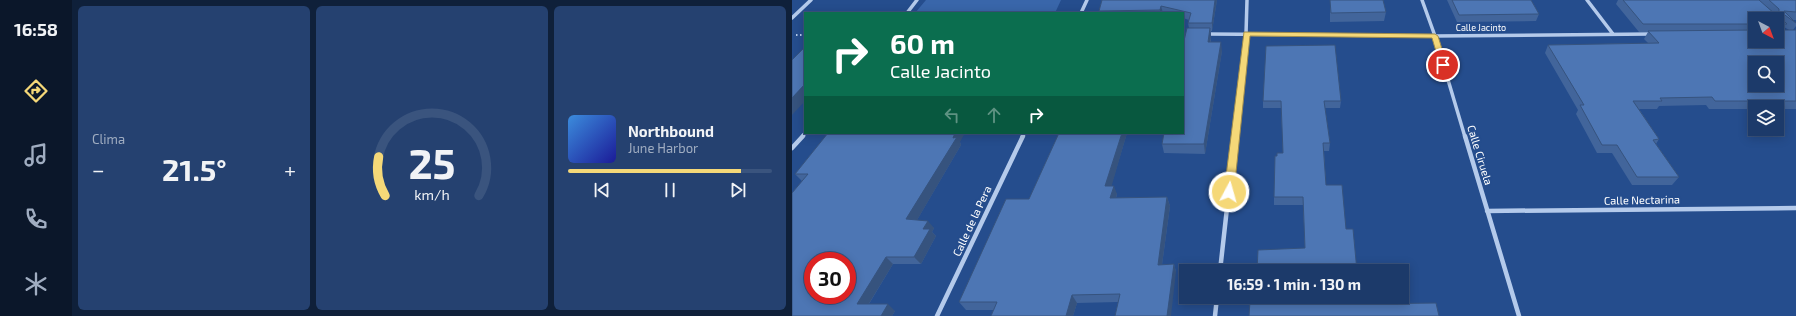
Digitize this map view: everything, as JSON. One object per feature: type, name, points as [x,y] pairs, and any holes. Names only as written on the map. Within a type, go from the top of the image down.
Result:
[{"type":"street","points":[[792,18],[811,0]]},
{"type":"street","points":[[908,12],[917,0]]},
{"type":"street","points":[[1081,12],[1087,0]]},
{"type":"street","points":[[1221,264],[1246,34],[1247,0]]},
{"type":"street","name":"Calle Ciruela","points":[[1422,0],[1435,36],[1519,316]]},
{"type":"street","points":[[1587,0],[1613,34]]},
{"type":"street","name":"Calle Jacinto","points":[[1199,34],[1435,36],[1652,34]]},
{"type":"street","points":[[792,148],[804,134]]},
{"type":"street","name":"Calle de la Pera","points":[[937,316],[1024,134]]},
{"type":"street","name":"Calle Nectarina","points":[[1487,211],[1796,208]]},
{"type":"street","points":[[1215,316],[1216,304]]},
{"type":"shaded area","points":[[926,0],[1061,0],[1055,12],[916,12]]},
{"type":"building","points":[[1102,0],[1215,0],[1212,23],[1188,23],[1191,13],[1161,6],[1160,10],[1099,11]]},
{"type":"building","points":[[1330,0],[1383,0],[1386,12],[1331,13]]},
{"type":"building","points":[[1452,0],[1531,0],[1539,14],[1459,15]]},
{"type":"building","points":[[1623,0],[1759,0],[1773,12],[1748,12],[1748,24],[1643,24]]},
{"type":"building","points":[[1769,0],[1796,0],[1796,12],[1784,11],[1796,23],[1784,14],[1784,12],[1779,12],[1779,9]]},
{"type":"building","points":[[1187,28],[1210,28],[1208,42],[1221,42],[1204,144],[1162,144],[1164,134],[1184,134],[1184,41]]},
{"type":"building","points":[[1748,30],[1748,48],[1784,48],[1784,30],[1796,30],[1796,101],[1715,101],[1712,97],[1660,98],[1662,101],[1633,101],[1659,139],[1653,140],[1679,177],[1637,177],[1617,145],[1602,145],[1580,105],[1584,105],[1548,45],[1659,43],[1648,31]]},
{"type":"building","points":[[1335,45],[1341,101],[1324,101],[1330,143],[1323,143],[1326,185],[1342,185],[1346,229],[1353,229],[1356,264],[1257,264],[1258,250],[1305,248],[1303,197],[1274,197],[1275,156],[1277,156],[1277,153],[1283,153],[1281,101],[1263,101],[1266,46]]},
{"type":"building","points":[[804,48],[804,85],[792,98],[792,60]]},
{"type":"building","points":[[827,134],[955,134],[953,138],[957,137],[906,219],[928,221],[923,229],[930,229],[914,257],[886,257],[857,304],[888,304],[881,316],[792,316],[792,193],[808,174],[795,174]]},
{"type":"building","points":[[1059,134],[1122,134],[1105,186],[1114,186],[1110,198],[1167,197],[1158,265],[1174,264],[1167,316],[1115,316],[1120,294],[1072,295],[1066,316],[991,316],[997,302],[959,302],[1006,199],[1029,199]]},
{"type":"building","points":[[1436,303],[1439,316],[1249,316],[1250,304]]},
{"type":"route","points":[[1229,192],[1246,34],[1435,36],[1443,65]]}]
